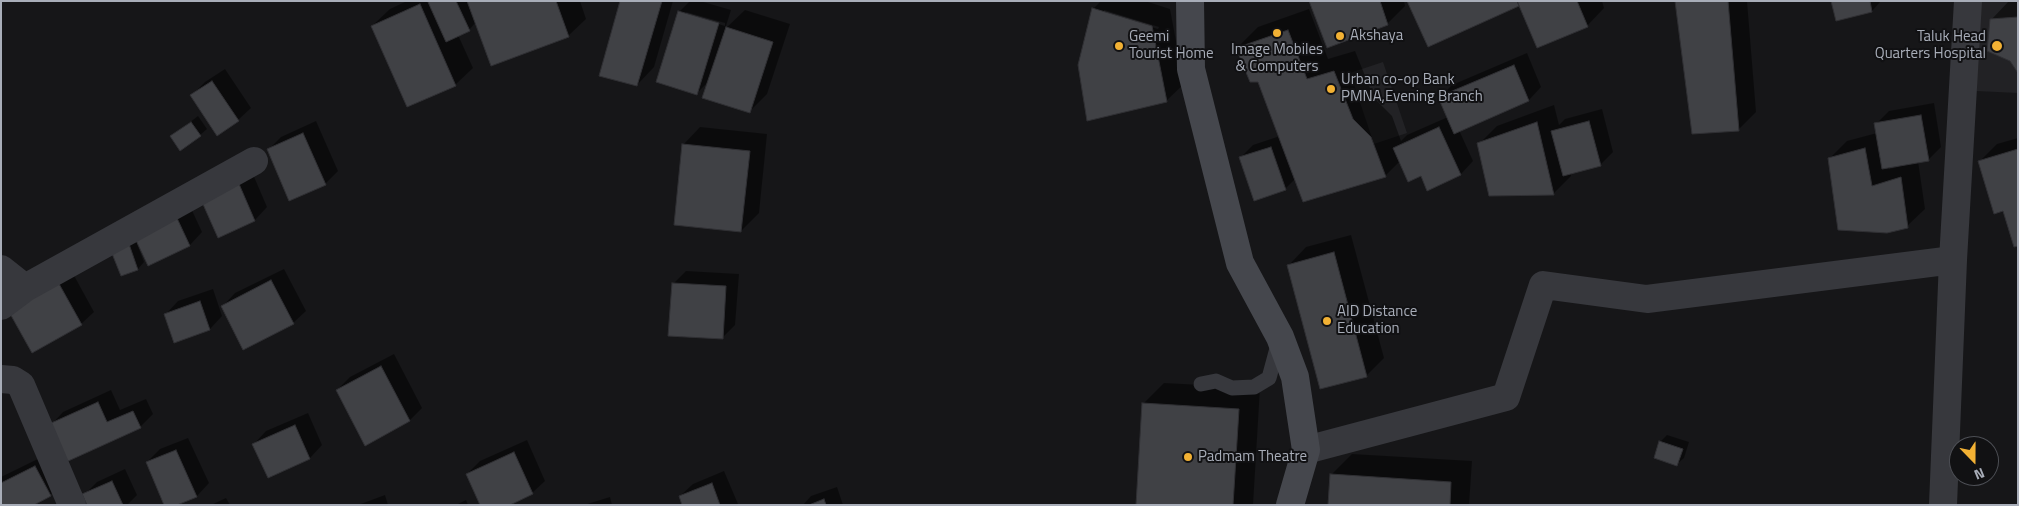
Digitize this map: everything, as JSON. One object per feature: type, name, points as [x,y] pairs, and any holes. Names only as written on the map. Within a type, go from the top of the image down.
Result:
[{"type":"street","points":[[1190,1],[1191,69],[1240,263],[1280,337],[1295,377],[1306,450],[1290,505]]},
{"type":"street","points":[[1943,505],[1953,260],[1968,1]]},
{"type":"street","points":[[1,306],[25,288],[254,161]]},
{"type":"street","points":[[1306,450],[1506,397],[1543,285],[1647,299],[1953,260]]},
{"type":"street","points":[[1,269],[25,288]]},
{"type":"street","points":[[1,379],[13,380],[21,385],[72,505]]},
{"type":"lane","points":[[1201,384],[1216,381],[1232,388],[1254,387],[1268,378],[1280,337]]},
{"type":"shaded area","name":"Taluk Head Quarters Hospital","points":[[1978,1],[2018,1],[2018,93],[1976,91]]},
{"type":"shaded area","points":[[1383,62],[1407,133],[1374,144],[1350,73]]},
{"type":"building","points":[[456,1],[470,31],[446,42],[428,2]]},
{"type":"building","points":[[467,1],[556,1],[569,37],[491,66]]},
{"type":"building","points":[[620,1],[662,1],[637,86],[599,76]]},
{"type":"building","name":"Akshaya","points":[[1309,1],[1380,1],[1388,25],[1327,48]]},
{"type":"building","points":[[1407,1],[1517,1],[1519,6],[1428,47]]},
{"type":"building","points":[[1517,1],[1577,1],[1588,27],[1537,48]]},
{"type":"building","points":[[1675,1],[1728,1],[1739,131],[1692,134]]},
{"type":"building","points":[[1831,1],[1870,1],[1872,12],[1836,21]]},
{"type":"building","points":[[420,4],[456,86],[407,107],[371,26]]},
{"type":"building","name":"Geemi Tourist Home","points":[[1092,8],[1152,26],[1167,102],[1087,121],[1078,65]]},
{"type":"building","points":[[678,11],[719,23],[697,95],[656,82]]},
{"type":"building","points":[[2018,17],[2018,73],[2010,61],[1987,51],[1990,19]]},
{"type":"building","points":[[726,27],[773,42],[750,113],[702,98]]},
{"type":"building","points":[[1288,30],[1307,79],[1334,71],[1353,119],[1371,137],[1386,177],[1303,202],[1258,82],[1250,82],[1236,48]]},
{"type":"building","points":[[1514,65],[1529,101],[1454,134],[1438,97]]},
{"type":"building","points":[[212,81],[239,121],[217,136],[190,95]]},
{"type":"building","points":[[1921,115],[1929,161],[1882,169],[1874,123]]},
{"type":"building","points":[[1589,121],[1601,166],[1563,176],[1551,131]]},
{"type":"building","points":[[191,122],[201,136],[180,151],[170,136]]},
{"type":"building","points":[[1537,122],[1554,195],[1489,196],[1477,143]]},
{"type":"building","points":[[1439,127],[1461,175],[1427,191],[1421,176],[1408,182],[1393,148]]},
{"type":"building","points":[[303,133],[326,185],[289,201],[267,149]]},
{"type":"building","points":[[682,144],[750,151],[741,232],[674,225]]},
{"type":"building","points":[[1271,147],[1286,190],[1254,201],[1239,157]]},
{"type":"building","points":[[1865,148],[1872,186],[1901,177],[1908,228],[1887,233],[1838,230],[1828,158]]},
{"type":"building","points":[[2018,149],[2018,246],[2014,247],[2003,211],[1994,214],[1978,161]]},
{"type":"building","points":[[236,177],[255,221],[218,238],[198,193]]},
{"type":"building","points":[[176,216],[190,246],[148,266],[134,236]]},
{"type":"building","points":[[129,244],[138,270],[121,276],[111,251]]},
{"type":"building","name":"AID Distance Education","points":[[1334,252],[1367,377],[1320,389],[1287,265]]},
{"type":"building","points":[[271,280],[294,324],[243,350],[221,306]]},
{"type":"building","points":[[58,282],[82,325],[32,353],[8,310]]},
{"type":"building","points":[[672,283],[726,286],[723,339],[668,336]]},
{"type":"building","points":[[200,301],[210,330],[174,343],[164,314]]},
{"type":"building","points":[[381,366],[410,421],[365,446],[336,390]]},
{"type":"building","points":[[98,402],[107,422],[133,411],[141,428],[66,462],[49,424]]},
{"type":"building","name":"Padmam Theatre","points":[[1142,403],[1239,409],[1233,505],[1136,505]]},
{"type":"building","points":[[295,425],[310,459],[268,478],[252,444]]},
{"type":"building","points":[[1659,441],[1683,449],[1677,466],[1654,458]]},
{"type":"building","points":[[176,450],[197,497],[177,505],[164,505],[146,462]]},
{"type":"building","points":[[514,452],[533,494],[510,505],[480,505],[466,474]]},
{"type":"building","points":[[35,466],[51,496],[34,505],[1,505],[1,483]]},
{"type":"building","points":[[1330,474],[1451,482],[1450,505],[1328,505]]},
{"type":"building","points":[[112,481],[123,505],[87,505],[82,494]]},
{"type":"building","points":[[712,483],[720,505],[682,505],[679,496]]},
{"type":"building","points":[[824,499],[826,505],[809,505]]},
{"type":"place","name":"Image Mobiles & Computers","points":[[1277,33]]},
{"type":"place","name":"Akshaya","points":[[1340,36]]},
{"type":"place","name":"Geemi Tourist Home","points":[[1119,46]]},
{"type":"place","name":"Taluk Head Quarters Hospital","points":[[1997,46]]},
{"type":"place","name":"Urban co-op Bank PMNA,Evening Branch","points":[[1331,89]]},
{"type":"place","name":"AID Distance Education","points":[[1327,321]]},
{"type":"place","name":"Padmam Theatre","points":[[1188,457]]}]
